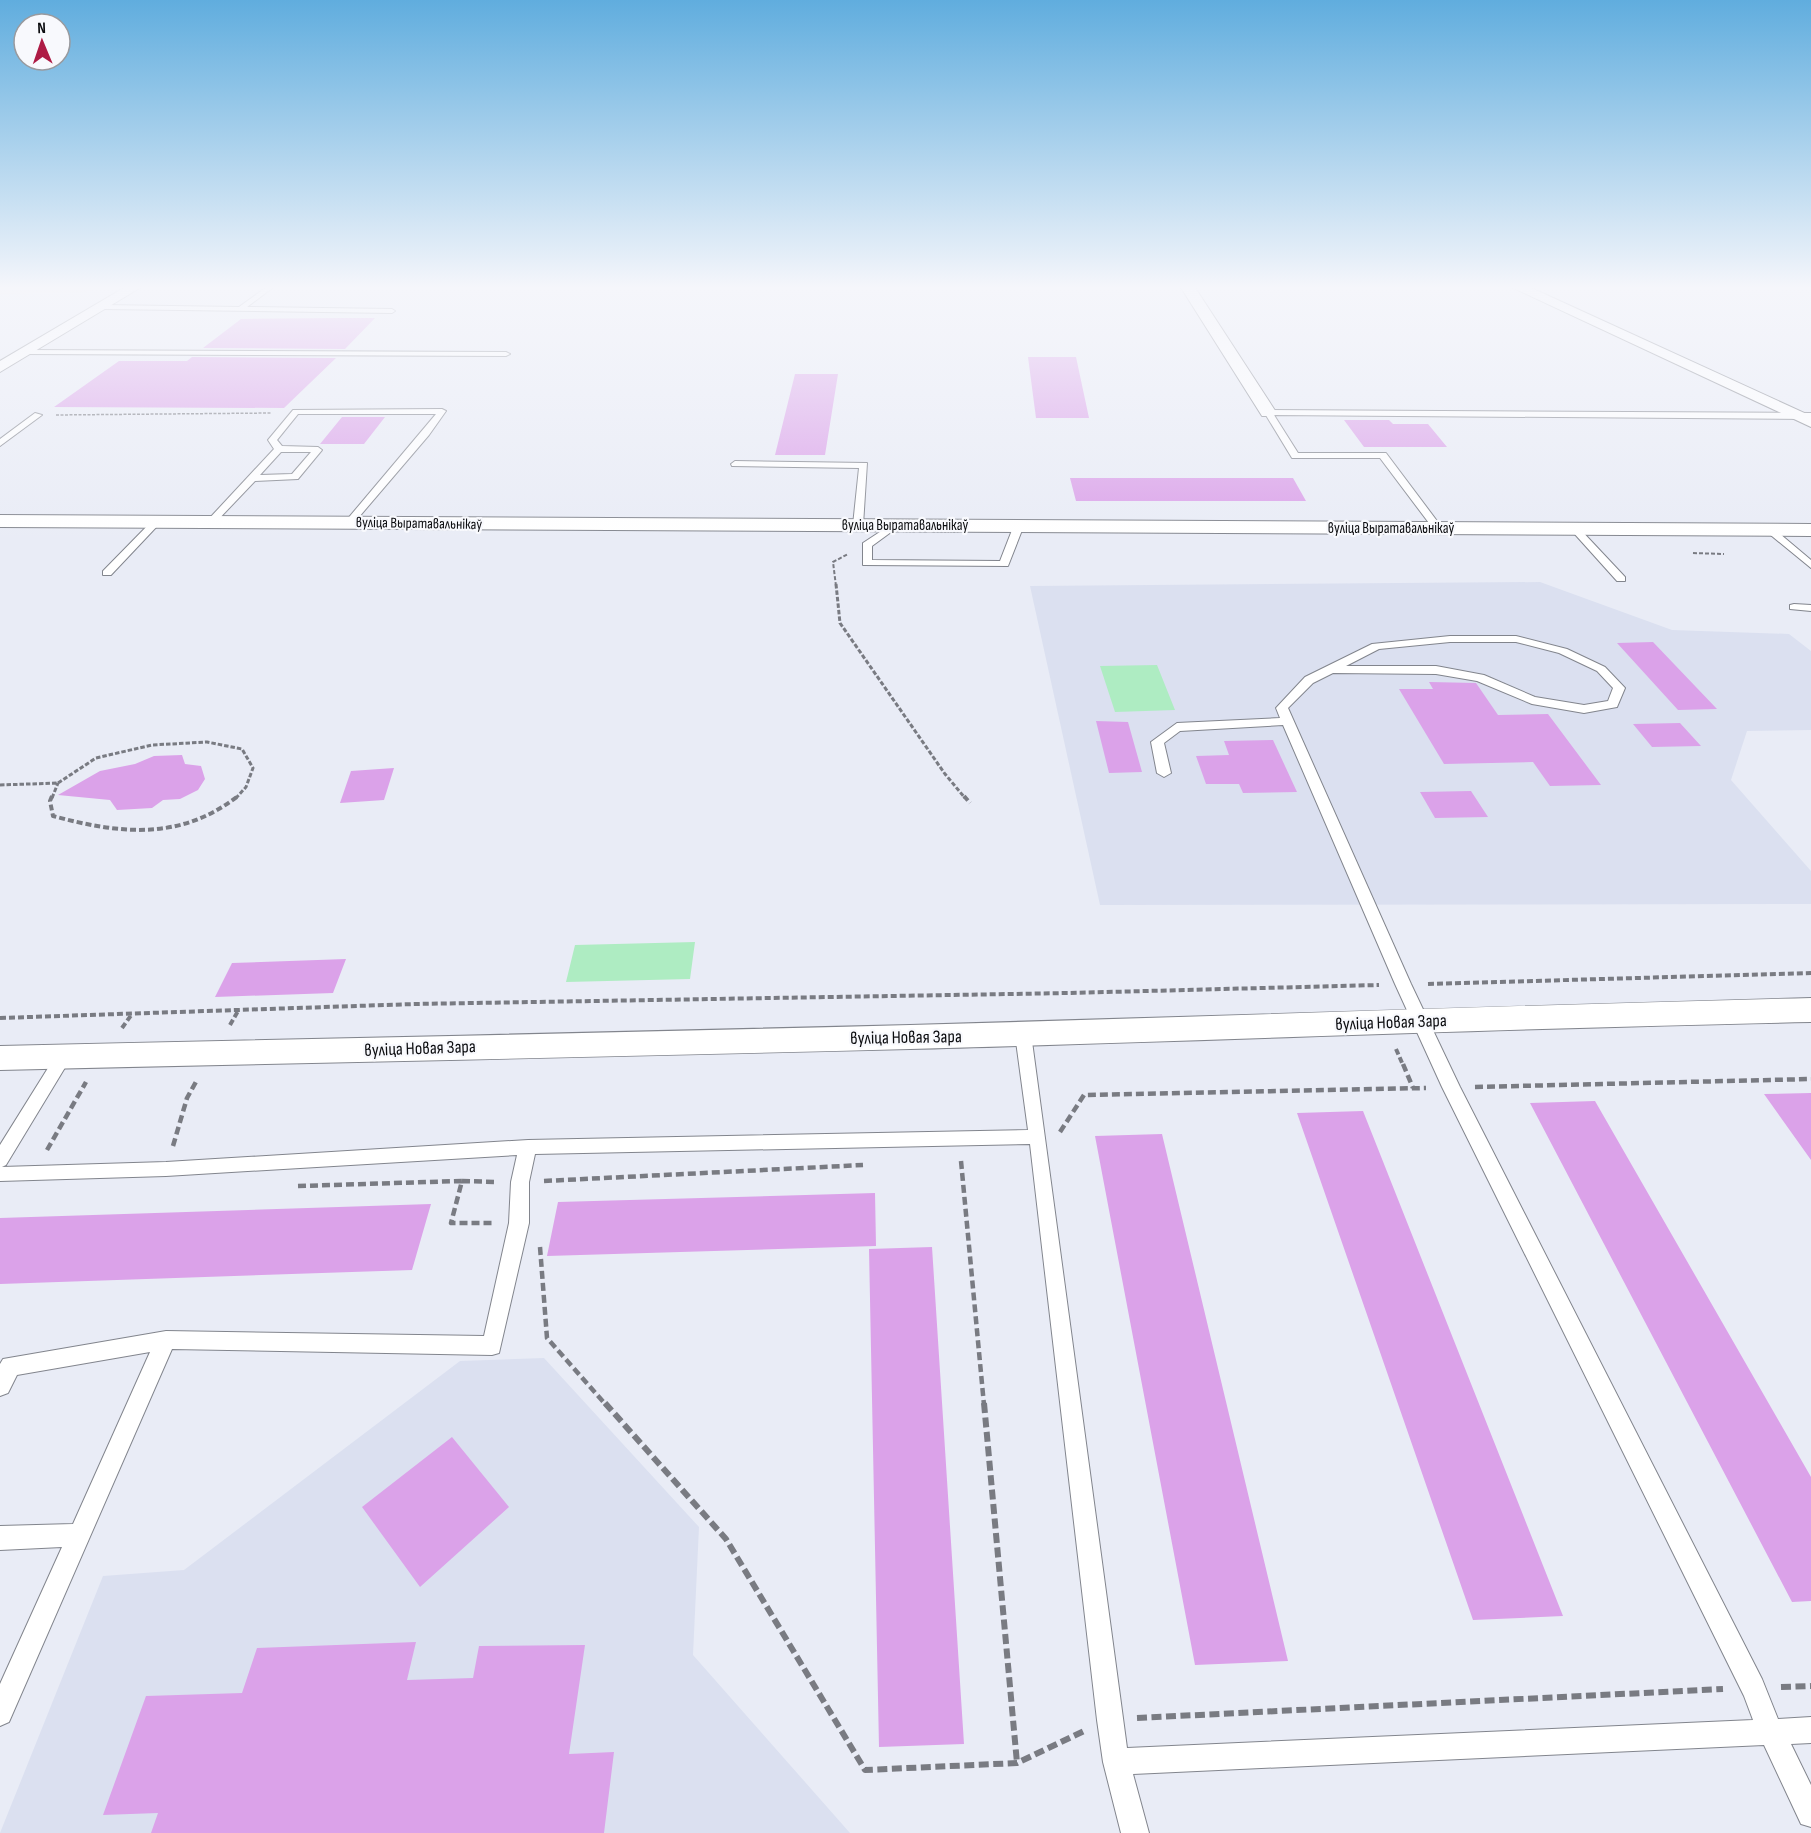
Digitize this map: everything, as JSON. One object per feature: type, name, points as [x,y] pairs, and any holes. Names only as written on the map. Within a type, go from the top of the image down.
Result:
[{"type":"street","points":[[1242,372],[1268,412]]},
{"type":"street","points":[[1704,372],[1806,418]]},
{"type":"street","name":"вуліца Выратавальнікаў","points":[[0,521],[1811,530]]},
{"type":"street","name":"вуліца Новая Зара","points":[[0,1058],[1023,1034],[1422,1022],[1531,1016],[1811,1010]]},
{"type":"lane","points":[[279,449],[272,440],[296,412],[442,411],[426,434],[350,522]]},
{"type":"lane","points":[[1268,412],[1806,418]]},
{"type":"lane","points":[[1268,412],[1295,456],[1383,456],[1438,529]]},
{"type":"lane","points":[[0,442],[38,415]]},
{"type":"lane","points":[[211,522],[250,478],[279,449],[318,450],[296,477],[250,478]]},
{"type":"lane","points":[[735,464],[864,465],[858,525]]},
{"type":"lane","points":[[107,573],[157,522]]},
{"type":"lane","points":[[896,525],[867,545],[867,563],[1004,564],[1019,525]]},
{"type":"lane","points":[[1575,529],[1621,579]]},
{"type":"lane","points":[[1770,530],[1811,565]]},
{"type":"lane","points":[[1794,608],[1811,608]]},
{"type":"lane","points":[[1329,669],[1436,670],[1480,678],[1532,700],[1584,709],[1613,704],[1619,688],[1601,669],[1563,651],[1516,639],[1450,639],[1376,646],[1329,669],[1309,680],[1282,708],[1403,984],[1451,1087],[1753,1688],[1771,1732],[1811,1814]]},
{"type":"lane","points":[[1164,773],[1157,742],[1177,727],[1287,721]]},
{"type":"lane","points":[[1023,1034],[1041,1161],[1110,1720],[1116,1762],[1135,1833]]},
{"type":"lane","points":[[0,1160],[64,1056]]},
{"type":"lane","points":[[0,1174],[166,1169],[528,1147],[1037,1137]]},
{"type":"lane","points":[[0,1386],[10,1366],[166,1340],[492,1346],[519,1223],[520,1182],[528,1147]]},
{"type":"lane","points":[[0,1713],[77,1535],[166,1340]]},
{"type":"lane","points":[[0,1538],[77,1535]]},
{"type":"lane","points":[[1116,1762],[1811,1730]]},
{"type":"path","points":[[38,415],[296,412]]},
{"type":"path","points":[[867,545],[833,562],[840,623],[945,774],[970,804]]},
{"type":"path","points":[[0,785],[58,783],[96,758],[152,745],[207,742],[242,749],[253,768],[244,791],[217,812],[176,828],[129,831],[88,827],[53,816],[50,801],[58,783]]},
{"type":"path","points":[[0,1018],[415,1004],[1057,993],[1811,973]]},
{"type":"path","points":[[166,1169],[187,1098],[239,1010]]},
{"type":"path","points":[[1041,1161],[1084,1095],[1811,1079]]},
{"type":"path","points":[[950,1161],[973,1161]]},
{"type":"path","points":[[962,1161],[1017,1763]]},
{"type":"path","points":[[286,1186],[462,1181],[520,1182],[866,1165]]},
{"type":"path","points":[[462,1181],[451,1223],[539,1224],[547,1338],[726,1539],[865,1770],[1017,1763],[1110,1720],[1811,1686]]},
{"type":"shaded area","points":[[1540,582],[1672,630],[1789,634],[1811,651],[1811,730],[1747,731],[1731,780],[1811,871],[1811,904],[1100,905],[1030,586]]},
{"type":"shaded area","points":[[544,1358],[699,1527],[693,1655],[850,1833],[0,1833],[103,1576],[184,1570],[460,1361]]},
{"type":"green space","points":[[1157,665],[1175,710],[1115,712],[1100,666]]},
{"type":"green space","points":[[695,942],[690,979],[566,982],[575,945]]},
{"type":"building","points":[[104,372],[322,372],[284,408],[54,407]]},
{"type":"building","points":[[1030,372],[1079,372],[1089,418],[1036,418]]},
{"type":"building","points":[[795,374],[838,374],[825,455],[775,455]]},
{"type":"building","points":[[342,417],[385,417],[364,444],[320,444]]},
{"type":"building","points":[[1344,420],[1389,420],[1393,424],[1428,424],[1447,447],[1364,447]]},
{"type":"building","points":[[1070,478],[1293,478],[1306,501],[1076,501]]},
{"type":"building","points":[[1653,642],[1717,709],[1678,710],[1617,643]]},
{"type":"building","points":[[1429,682],[1476,683],[1498,715],[1548,714],[1601,785],[1550,786],[1533,762],[1444,764],[1399,689],[1433,689]]},
{"type":"building","points":[[1096,721],[1128,722],[1142,772],[1109,773]]},
{"type":"building","points":[[1680,723],[1701,746],[1652,747],[1633,724]]},
{"type":"building","points":[[1273,740],[1297,792],[1243,793],[1239,784],[1206,784],[1196,756],[1229,755],[1224,741]]},
{"type":"building","points":[[182,755],[185,764],[201,766],[205,779],[198,790],[180,799],[163,800],[152,808],[117,810],[110,800],[58,795],[100,771],[135,764],[154,756]]},
{"type":"building","points":[[394,768],[384,800],[340,803],[351,771]]},
{"type":"building","points":[[1471,791],[1488,817],[1435,818],[1420,792]]},
{"type":"building","points":[[346,959],[333,993],[215,997],[232,963]]},
{"type":"building","points":[[1811,1093],[1811,1160],[1764,1094]]},
{"type":"building","points":[[1595,1101],[1811,1477],[1811,1601],[1792,1602],[1530,1103]]},
{"type":"building","points":[[1363,1111],[1563,1616],[1473,1620],[1297,1113]]},
{"type":"building","points":[[1162,1134],[1288,1661],[1195,1665],[1095,1136]]},
{"type":"building","points":[[875,1193],[876,1246],[547,1256],[558,1202]]},
{"type":"building","points":[[431,1204],[412,1270],[0,1284],[0,1218]]},
{"type":"building","points":[[932,1247],[964,1744],[879,1747],[869,1249]]},
{"type":"building","points":[[452,1437],[509,1507],[420,1587],[362,1507]]},
{"type":"building","points":[[416,1642],[407,1680],[473,1678],[479,1646],[585,1645],[569,1754],[614,1752],[604,1833],[151,1833],[158,1813],[103,1815],[146,1696],[242,1693],[257,1648]]}]
